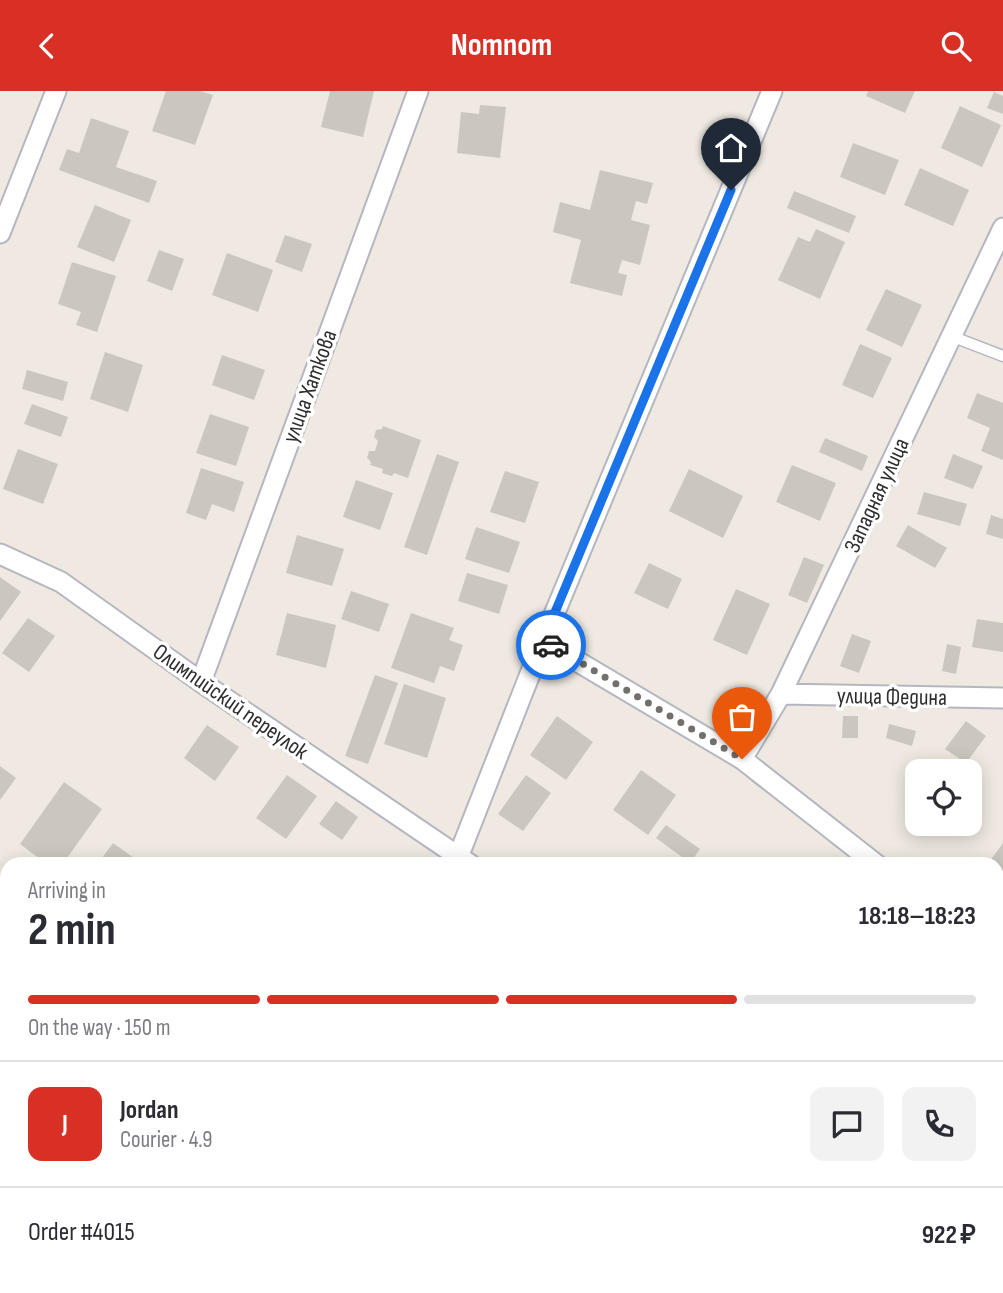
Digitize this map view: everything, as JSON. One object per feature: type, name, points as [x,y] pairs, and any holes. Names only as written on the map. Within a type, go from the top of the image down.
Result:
[{"type":"street","points":[[0,233],[56,91]]},
{"type":"street","name":"улица Хаткова","points":[[201,682],[418,91]]},
{"type":"street","points":[[463,857],[543,641],[772,91]]},
{"type":"street","name":"Западная улица","points":[[742,759],[781,694],[1003,228]]},
{"type":"street","name":"Олимпийский переулок","points":[[0,554],[61,582],[454,857]]},
{"type":"street","points":[[543,641],[742,759],[867,857]]},
{"type":"street","name":"улица Федина","points":[[781,694],[1003,698]]},
{"type":"lane","points":[[951,336],[1003,356]]},
{"type":"building","points":[[166,91],[200,91],[213,95],[195,145],[152,131]]},
{"type":"building","points":[[330,91],[374,91],[363,137],[321,127]]},
{"type":"building","points":[[868,91],[915,91],[905,113],[866,96]]},
{"type":"building","points":[[994,92],[1003,96],[1003,114],[987,108]]},
{"type":"building","points":[[480,105],[506,107],[500,158],[457,153],[461,112],[479,114]]},
{"type":"building","points":[[960,106],[1001,125],[982,167],[941,148]]},
{"type":"building","points":[[91,118],[129,131],[116,167],[157,181],[149,203],[59,170],[67,149],[79,153]]},
{"type":"building","points":[[853,143],[899,160],[885,195],[840,177]]},
{"type":"building","points":[[920,168],[969,190],[953,226],[904,205]]},
{"type":"building","points":[[600,170],[653,183],[647,204],[636,201],[631,220],[650,225],[640,265],[622,260],[618,273],[627,275],[622,296],[570,283],[581,240],[553,232],[560,202],[590,210]]},
{"type":"building","points":[[794,191],[856,216],[849,233],[787,208]]},
{"type":"building","points":[[95,205],[131,220],[114,262],[77,247]]},
{"type":"building","points":[[816,229],[845,242],[820,299],[778,280],[798,237],[810,242]]},
{"type":"building","points":[[285,235],[312,244],[302,272],[275,262]]},
{"type":"building","points":[[159,250],[184,259],[172,291],[147,281]]},
{"type":"building","points":[[227,253],[273,270],[258,312],[212,295]]},
{"type":"building","points":[[72,262],[116,276],[97,332],[76,325],[81,312],[58,304]]},
{"type":"building","points":[[886,289],[922,305],[902,347],[866,330]]},
{"type":"building","points":[[860,344],[892,358],[873,398],[842,385]]},
{"type":"building","points":[[105,352],[143,365],[128,412],[90,399]]},
{"type":"building","points":[[222,355],[265,370],[254,400],[212,385]]},
{"type":"building","points":[[27,370],[68,382],[63,401],[22,389]]},
{"type":"building","points":[[977,393],[1003,403],[1003,460],[981,451],[990,428],[967,418]]},
{"type":"building","points":[[32,404],[68,417],[61,437],[24,424]]},
{"type":"building","points":[[210,414],[249,427],[236,466],[196,453]]},
{"type":"building","points":[[383,426],[421,440],[408,478],[394,473],[392,476],[382,473],[383,469],[370,465],[371,462],[367,458],[369,451],[375,451],[378,441],[374,437],[376,430],[382,429]]},
{"type":"building","points":[[825,438],[868,456],[862,471],[819,452]]},
{"type":"building","points":[[18,449],[58,464],[43,504],[3,489]]},
{"type":"building","points":[[437,454],[459,462],[427,555],[404,547]]},
{"type":"building","points":[[953,454],[983,466],[973,489],[944,478]]},
{"type":"building","points":[[792,465],[836,483],[820,521],[776,502]]},
{"type":"building","points":[[201,468],[244,482],[234,512],[212,504],[206,520],[186,513]]},
{"type":"building","points":[[689,469],[743,496],[723,538],[669,511]]},
{"type":"building","points":[[505,471],[539,482],[525,523],[490,512]]},
{"type":"building","points":[[356,480],[393,493],[380,530],[343,517]]},
{"type":"building","points":[[924,492],[967,504],[960,526],[917,514]]},
{"type":"building","points":[[991,515],[1003,519],[1003,539],[986,534]]},
{"type":"building","points":[[908,525],[947,548],[935,568],[896,546]]},
{"type":"building","points":[[476,527],[520,542],[509,573],[465,559]]},
{"type":"building","points":[[297,535],[344,549],[332,586],[286,573]]},
{"type":"building","points":[[804,557],[824,565],[807,603],[788,595]]},
{"type":"building","points":[[649,563],[682,579],[668,609],[634,593]]},
{"type":"building","points":[[467,573],[508,585],[499,614],[458,601]]},
{"type":"building","points":[[0,577],[21,592],[0,621]]},
{"type":"building","points":[[736,589],[770,604],[747,655],[713,640]]},
{"type":"building","points":[[351,591],[389,604],[379,632],[341,619]]},
{"type":"building","points":[[287,613],[336,625],[326,668],[276,655]]},
{"type":"building","points":[[411,613],[454,628],[449,640],[463,645],[454,671],[440,666],[434,683],[391,668]]},
{"type":"building","points":[[28,618],[55,636],[29,672],[2,653]]},
{"type":"building","points":[[977,619],[1003,623],[1003,652],[972,647]]},
{"type":"building","points":[[852,634],[871,641],[859,673],[840,666]]},
{"type":"building","points":[[947,644],[961,647],[956,674],[942,671]]},
{"type":"building","points":[[375,675],[398,683],[368,764],[345,756]]},
{"type":"building","points":[[404,684],[446,698],[427,758],[384,744]]},
{"type":"building","points":[[557,716],[593,742],[566,780],[530,755]]},
{"type":"building","points":[[843,716],[858,716],[858,738],[842,738]]},
{"type":"building","points":[[966,721],[986,736],[969,759],[960,759],[945,749]]},
{"type":"building","points":[[889,724],[916,731],[912,746],[886,738]]},
{"type":"building","points":[[207,725],[239,747],[215,781],[184,758]]},
{"type":"building","points":[[0,766],[16,778],[0,800]]},
{"type":"building","points":[[641,770],[676,795],[648,835],[613,810]]},
{"type":"building","points":[[287,775],[317,796],[286,839],[256,818]]},
{"type":"building","points":[[526,775],[551,793],[523,831],[498,814]]},
{"type":"building","points":[[64,782],[102,809],[68,857],[37,857],[20,844]]},
{"type":"building","points":[[336,801],[358,817],[342,840],[319,824]]},
{"type":"building","points":[[666,825],[700,849],[694,857],[682,857],[656,838]]},
{"type":"building","points":[[113,843],[133,857],[103,857]]},
{"type":"building","points":[[1003,843],[1003,857],[993,857]]},
{"type":"way so far","points":[[551,645],[742,759]]},
{"type":"route","points":[[551,645],[543,641],[731,190]]}]
